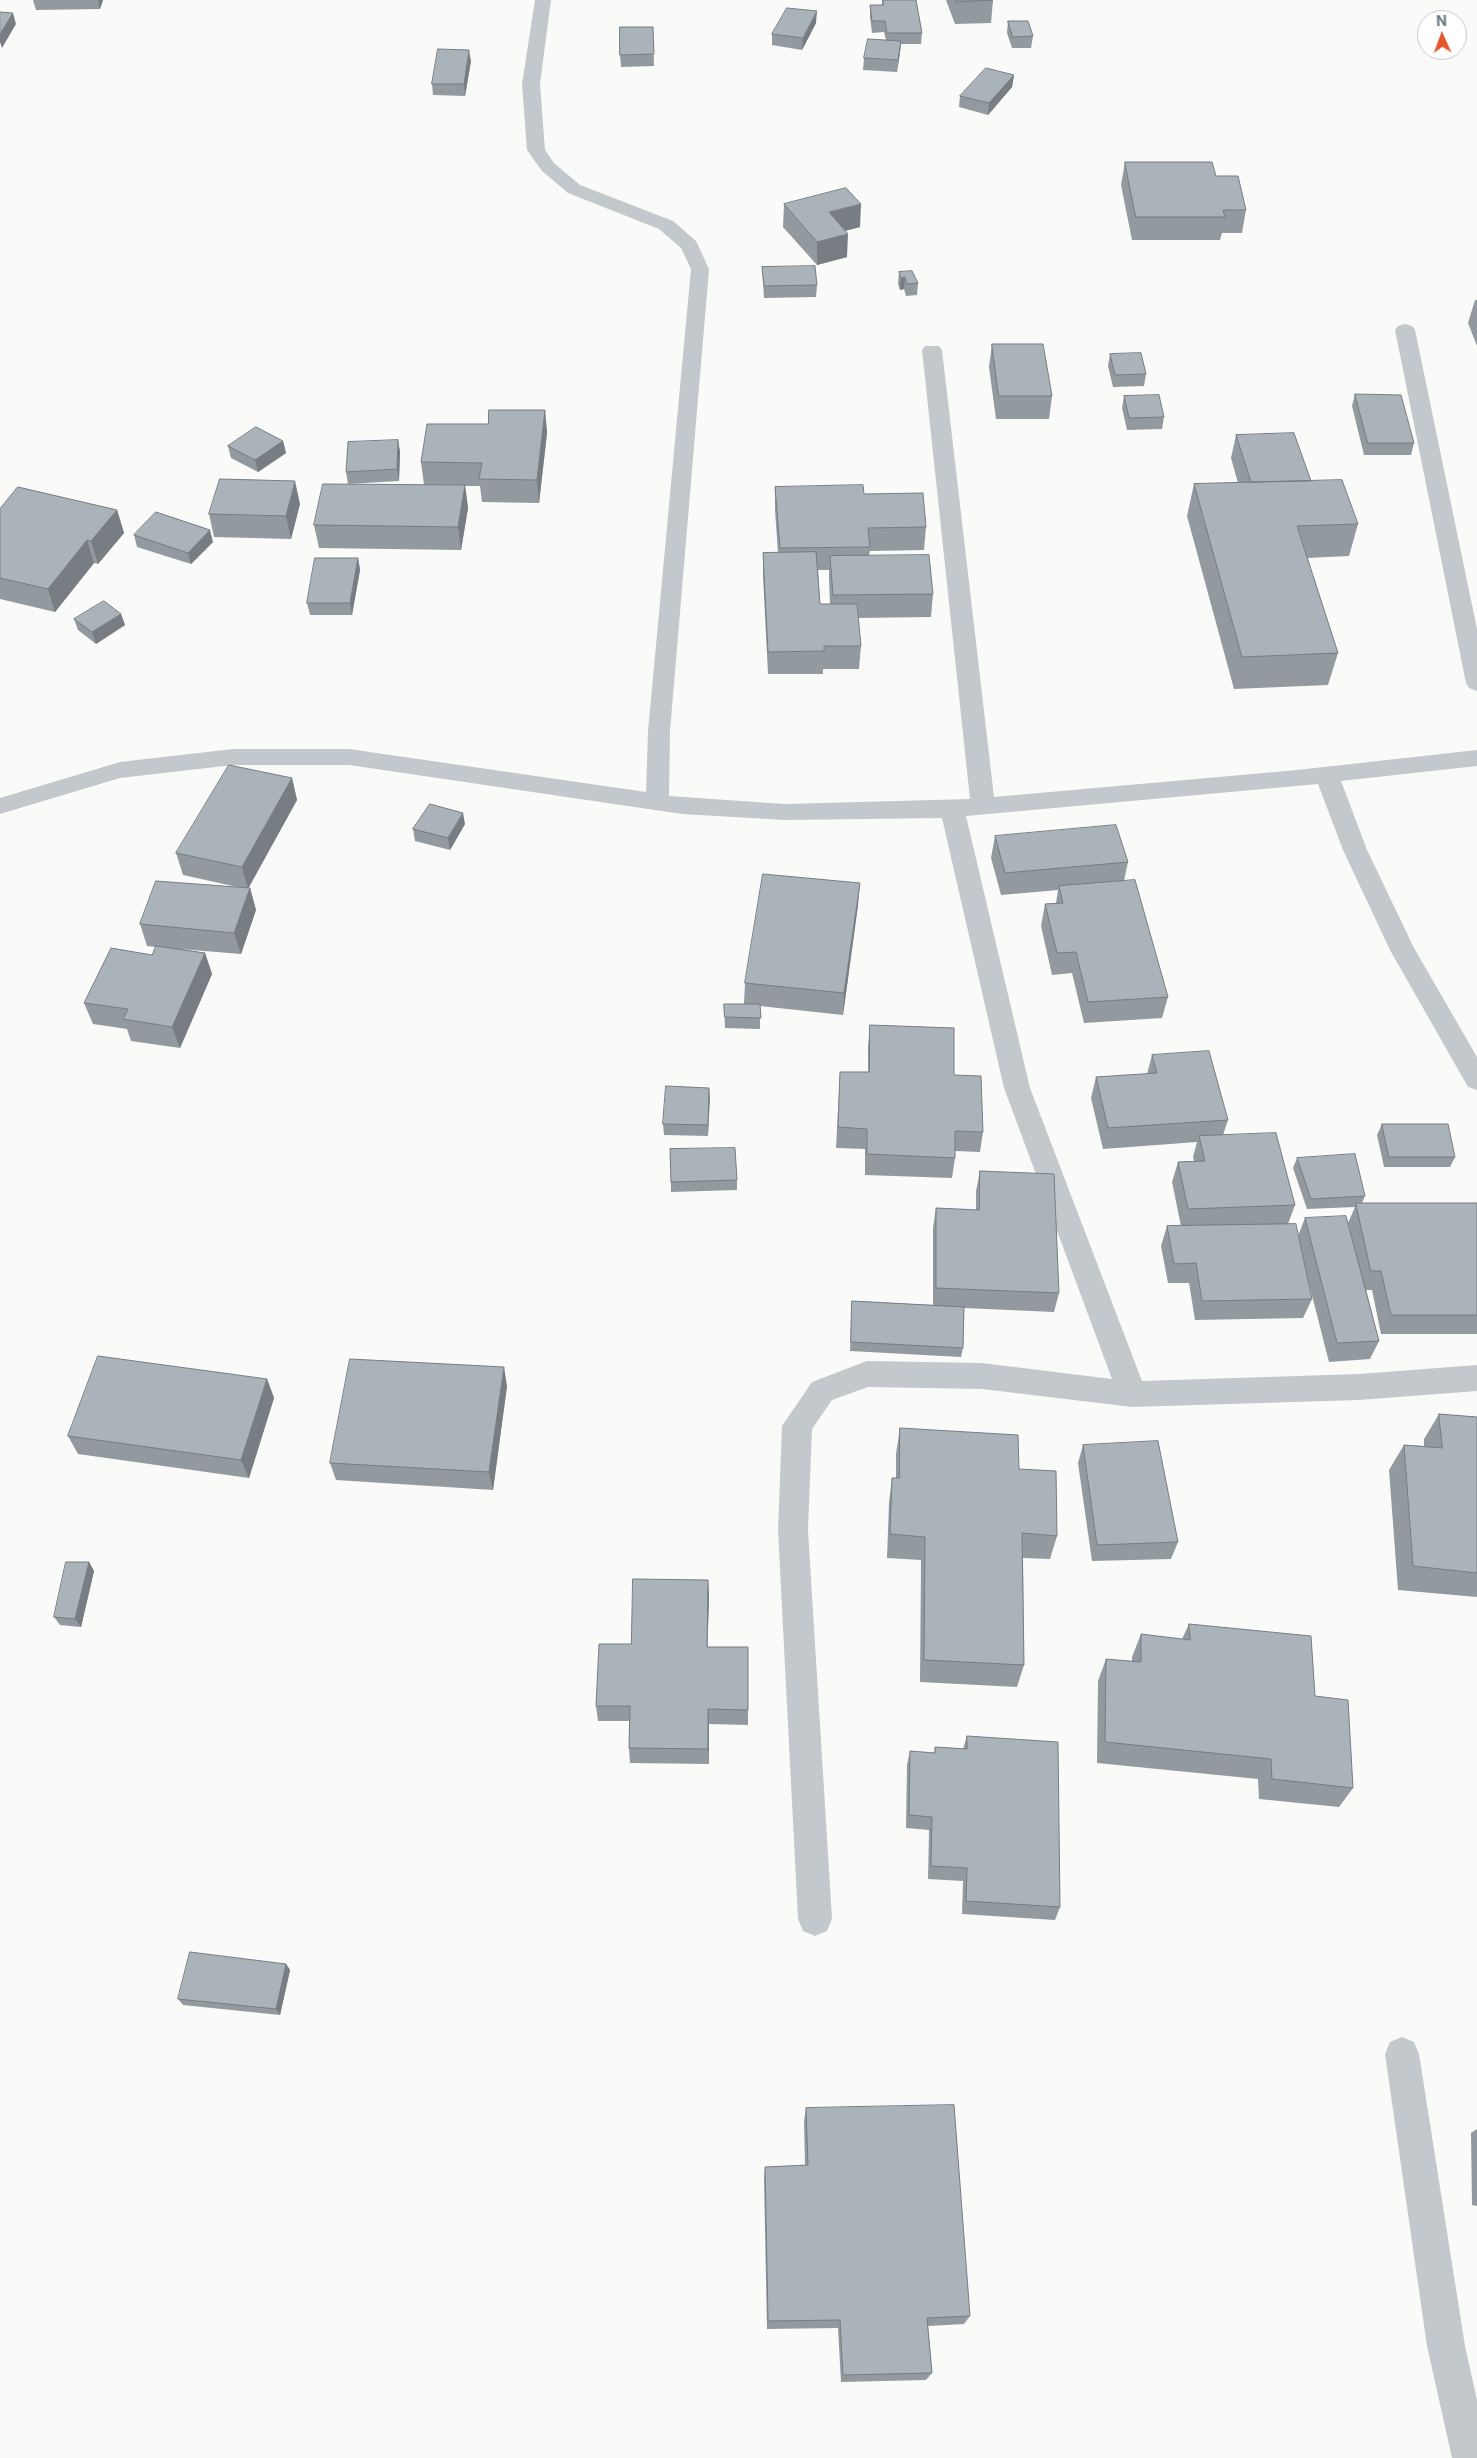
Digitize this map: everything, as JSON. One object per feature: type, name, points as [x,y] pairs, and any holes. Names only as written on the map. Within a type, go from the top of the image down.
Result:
[{"type":"street","points":[[543,0],[531,84],[536,150],[548,167],[574,190],[666,226],[689,245],[700,268],[659,732],[657,803]]},
{"type":"street","points":[[1405,330],[1477,683]]},
{"type":"street","points":[[932,350],[983,807]]},
{"type":"street","points":[[0,806],[120,770],[233,757],[349,758],[657,803],[785,812],[952,810],[1477,758]]},
{"type":"street","points":[[1326,774],[1355,850],[1402,950],[1477,1080]]},
{"type":"street","points":[[952,810],[1017,1088],[1132,1394]]},
{"type":"street","points":[[815,1919],[793,1530],[797,1426],[822,1391],[867,1374],[982,1376],[1132,1394],[1359,1387],[1477,1378]]},
{"type":"street","points":[[1402,2054],[1446,2346],[1471,2458]]},
{"type":"building","points":[[883,0],[916,0],[922,33],[887,33],[885,21],[872,21],[870,5],[883,5]]},
{"type":"building","points":[[956,0],[993,0],[957,2]]},
{"type":"building","points":[[787,8],[817,11],[803,38],[772,34]]},
{"type":"building","points":[[0,12],[13,13],[0,34]]},
{"type":"building","points":[[1008,21],[1028,21],[1033,36],[1013,37]]},
{"type":"building","points":[[620,27],[653,27],[654,54],[620,55]]},
{"type":"building","points":[[868,39],[901,41],[898,60],[864,58]]},
{"type":"building","points":[[438,49],[469,50],[464,84],[432,84]]},
{"type":"building","points":[[986,68],[1014,75],[989,103],[960,96]]},
{"type":"building","points":[[1125,162],[1212,162],[1216,176],[1238,176],[1246,210],[1223,210],[1225,217],[1136,217]]},
{"type":"building","points":[[846,188],[861,204],[829,212],[848,234],[817,242],[784,204]]},
{"type":"building","points":[[815,266],[817,285],[764,286],[762,267]]},
{"type":"building","points":[[912,271],[918,283],[907,284],[905,277],[901,278],[899,272]]},
{"type":"building","points":[[992,344],[1043,344],[1052,396],[999,396]]},
{"type":"building","points":[[1141,353],[1146,374],[1115,375],[1110,354]]},
{"type":"building","points":[[1355,394],[1401,395],[1414,443],[1368,443]]},
{"type":"building","points":[[1159,395],[1164,417],[1129,418],[1124,396]]},
{"type":"building","points":[[489,410],[545,410],[537,480],[479,479],[482,463],[421,462],[427,424],[488,424]]},
{"type":"building","points":[[256,427],[283,441],[255,460],[228,446]]},
{"type":"building","points":[[1294,433],[1311,481],[1251,482],[1236,435]]},
{"type":"building","points":[[398,440],[397,469],[346,472],[348,442]]},
{"type":"building","points":[[220,479],[295,481],[286,516],[209,514]]},
{"type":"building","points":[[1342,480],[1358,524],[1297,526],[1338,653],[1242,657],[1194,484]]},
{"type":"building","points":[[323,484],[465,485],[458,527],[314,525]]},
{"type":"building","points":[[863,485],[864,494],[923,493],[926,527],[868,528],[870,547],[780,548],[775,487]]},
{"type":"building","points":[[18,487],[117,510],[91,541],[87,540],[48,589],[0,578],[0,509]]},
{"type":"building","points":[[156,512],[210,530],[188,553],[134,535]]},
{"type":"building","points":[[816,552],[820,604],[857,604],[861,646],[824,646],[824,651],[768,652],[763,553]]},
{"type":"building","points":[[929,555],[933,594],[833,595],[830,556]]},
{"type":"building","points":[[315,558],[358,558],[350,603],[307,603]]},
{"type":"building","points":[[104,601],[121,614],[92,632],[74,619]]},
{"type":"building","points":[[229,765],[292,778],[242,867],[176,853]]},
{"type":"building","points":[[430,804],[463,813],[448,838],[413,829]]},
{"type":"building","points":[[1116,825],[1128,862],[1005,873],[995,836]]},
{"type":"building","points":[[763,874],[860,883],[844,993],[745,983]]},
{"type":"building","points":[[1135,880],[1168,997],[1088,1002],[1076,952],[1057,953],[1045,904],[1063,903],[1059,886]]},
{"type":"building","points":[[156,881],[250,888],[234,933],[140,924]]},
{"type":"building","points":[[156,946],[205,953],[172,1027],[123,1019],[128,1009],[84,1003],[111,948],[152,955]]},
{"type":"building","points":[[724,1004],[760,1004],[761,1018],[725,1017]]},
{"type":"building","points":[[870,1025],[954,1028],[954,1075],[981,1076],[983,1132],[955,1131],[955,1158],[867,1154],[867,1129],[838,1127],[840,1072],[869,1072]]},
{"type":"building","points":[[1209,1051],[1228,1120],[1108,1128],[1096,1077],[1157,1073],[1152,1055]]},
{"type":"building","points":[[666,1086],[709,1088],[708,1125],[663,1124]]},
{"type":"building","points":[[1382,1124],[1448,1124],[1455,1157],[1389,1157]]},
{"type":"building","points":[[1276,1133],[1295,1205],[1188,1209],[1178,1162],[1205,1161],[1199,1136]]},
{"type":"building","points":[[735,1148],[737,1180],[671,1182],[670,1149]]},
{"type":"building","points":[[1355,1154],[1365,1196],[1311,1199],[1297,1158]]},
{"type":"building","points":[[980,1171],[1054,1174],[1059,1293],[936,1288],[936,1208],[979,1210]]},
{"type":"building","points":[[1356,1203],[1477,1203],[1477,1315],[1391,1315],[1381,1271],[1371,1271]]},
{"type":"building","points":[[1346,1216],[1379,1341],[1337,1343],[1305,1218]]},
{"type":"building","points":[[1296,1224],[1312,1299],[1202,1301],[1196,1263],[1174,1264],[1167,1226]]},
{"type":"building","points":[[852,1301],[964,1307],[963,1348],[851,1342]]},
{"type":"building","points":[[98,1356],[267,1379],[241,1460],[68,1436]]},
{"type":"building","points":[[350,1359],[504,1367],[489,1472],[330,1463]]},
{"type":"building","points":[[1439,1414],[1477,1417],[1477,1573],[1413,1566],[1404,1445],[1442,1448]]},
{"type":"building","points":[[900,1428],[1018,1435],[1019,1469],[1056,1471],[1057,1536],[1022,1533],[1024,1665],[924,1660],[925,1537],[890,1534],[892,1478],[899,1478]]},
{"type":"building","points":[[1158,1441],[1178,1542],[1097,1545],[1083,1445]]},
{"type":"building","points":[[66,1562],[89,1562],[75,1619],[54,1617]]},
{"type":"building","points":[[633,1579],[708,1580],[707,1647],[748,1647],[748,1710],[708,1709],[708,1749],[629,1748],[630,1706],[596,1706],[599,1644],[631,1644]]},
{"type":"building","points":[[1189,1624],[1311,1636],[1315,1696],[1348,1700],[1353,1788],[1272,1779],[1271,1759],[1105,1742],[1106,1659],[1141,1662],[1141,1634],[1190,1640]]},
{"type":"building","points":[[967,1736],[1058,1742],[1060,1907],[966,1901],[967,1868],[931,1866],[932,1817],[909,1815],[910,1751],[935,1753],[935,1747],[967,1749]]},
{"type":"building","points":[[190,1952],[286,1964],[276,2009],[178,1999]]},
{"type":"building","points":[[954,2105],[970,2316],[927,2318],[932,2373],[843,2375],[840,2320],[768,2321],[765,2167],[808,2165],[806,2108]]}]
